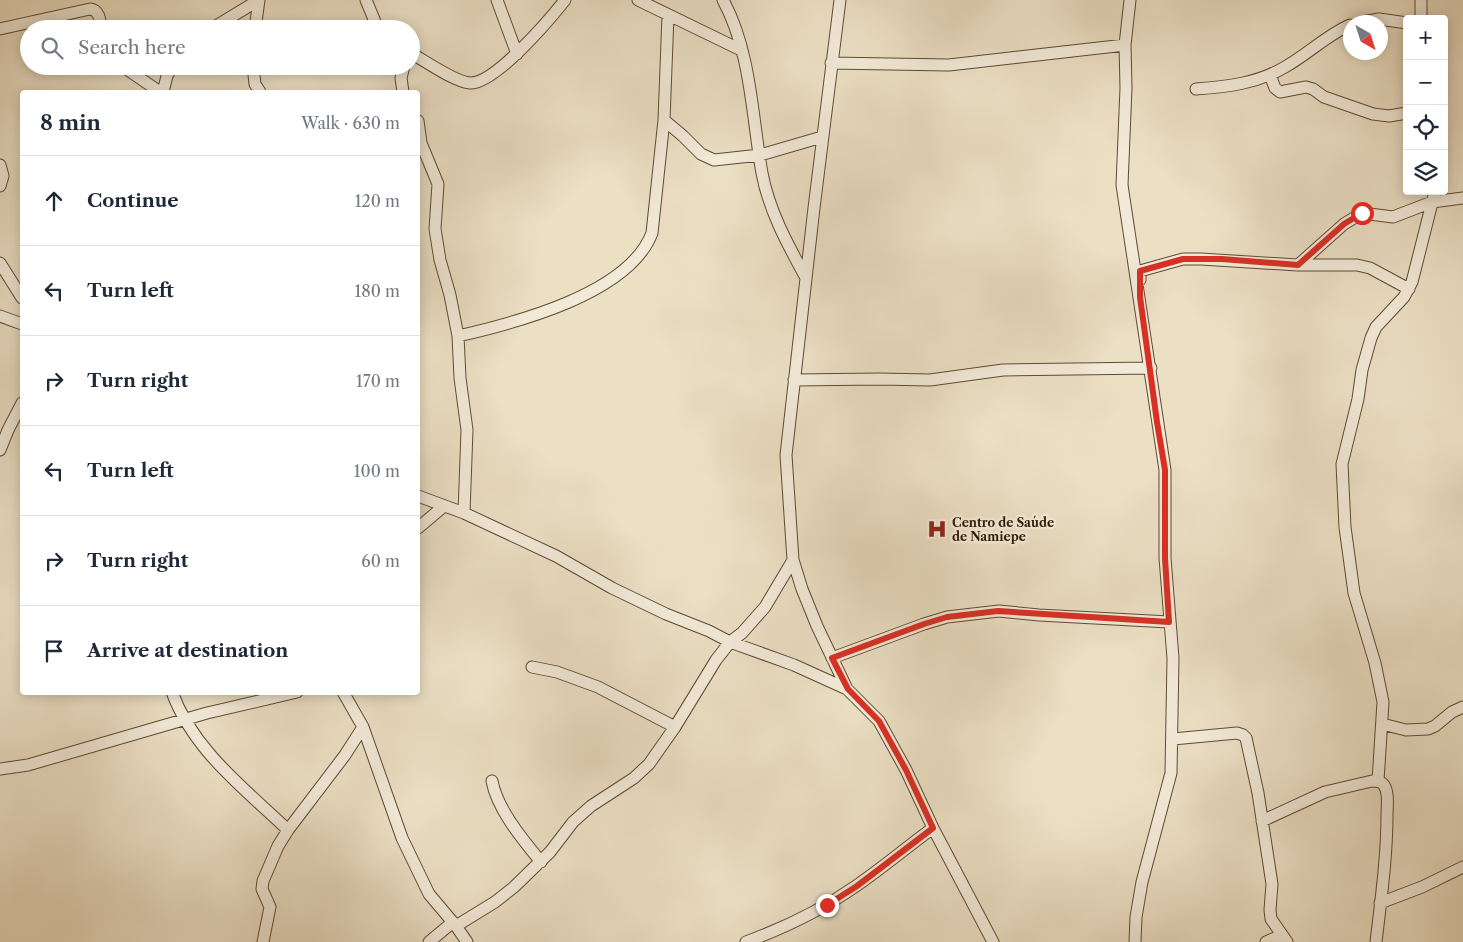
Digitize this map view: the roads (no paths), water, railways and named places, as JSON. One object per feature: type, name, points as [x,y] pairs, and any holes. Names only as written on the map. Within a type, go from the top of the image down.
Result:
[{"type":"street","points":[[226,20],[259,0]]},
{"type":"street","points":[[256,20],[259,0]]},
{"type":"street","points":[[366,0],[374,20]]},
{"type":"street","points":[[496,0],[517,54]]},
{"type":"street","points":[[420,58],[456,79],[468,83],[474,82],[486,76],[517,54],[565,0]]},
{"type":"street","points":[[638,0],[741,50]]},
{"type":"street","points":[[723,0],[736,27],[751,93],[762,174],[771,205],[806,278]]},
{"type":"street","points":[[840,0],[822,137],[786,455],[793,560],[817,626],[848,689],[879,721],[906,770],[933,828],[993,942]]},
{"type":"street","points":[[1130,0],[1125,45],[1126,88],[1122,185],[1165,470],[1165,558],[1173,658],[1171,773],[1142,882],[1136,917],[1135,942]]},
{"type":"street","points":[[1421,0],[1421,15]]},
{"type":"street","points":[[40,20],[90,9],[96,12],[99,20]]},
{"type":"street","points":[[458,336],[529,318],[560,306],[587,293],[634,261],[646,248],[652,233],[664,120],[668,15]]},
{"type":"street","points":[[1388,20],[1403,22]]},
{"type":"street","points":[[0,29],[20,25]]},
{"type":"street","points":[[1196,89],[1237,85],[1270,75],[1343,28]]},
{"type":"street","points":[[831,63],[949,64],[1125,45]]},
{"type":"street","points":[[136,75],[159,90]]},
{"type":"street","points":[[163,90],[168,75]]},
{"type":"street","points":[[254,75],[255,84],[259,90]]},
{"type":"street","points":[[402,75],[403,90]]},
{"type":"street","points":[[1270,75],[1275,88],[1280,92],[1306,88],[1313,89],[1324,97],[1373,114],[1389,116],[1403,114]]},
{"type":"street","points":[[664,120],[707,158],[714,160],[760,155],[822,137]]},
{"type":"street","points":[[420,137],[438,184],[435,229],[440,260],[450,295],[458,336],[460,378],[467,430],[464,513]]},
{"type":"street","points":[[0,165],[3,176],[0,186]]},
{"type":"street","points":[[1298,265],[1344,224],[1362,213],[1393,217],[1433,197],[1463,198]]},
{"type":"street","points":[[1378,781],[1383,702],[1379,679],[1354,593],[1345,526],[1342,464],[1358,399],[1362,370],[1371,338],[1376,327],[1409,289],[1433,197]]},
{"type":"street","points":[[1140,297],[1140,271],[1183,259],[1222,259],[1298,265],[1364,266],[1409,289]]},
{"type":"street","points":[[0,263],[20,295]]},
{"type":"street","points":[[0,316],[20,323]]},
{"type":"street","points":[[794,380],[923,380],[1003,370],[1151,368]]},
{"type":"street","points":[[0,450],[20,407]]},
{"type":"street","points":[[420,497],[464,513],[556,556],[612,588],[730,642],[794,665],[848,689]]},
{"type":"street","points":[[420,526],[444,506]]},
{"type":"street","points":[[429,942],[455,924],[495,902],[514,887],[541,862],[573,822],[591,806],[634,778],[649,764],[675,727],[705,676],[730,642],[742,633],[765,606],[793,560]]},
{"type":"street","points":[[832,658],[947,617],[998,611],[1169,622]]},
{"type":"street","points":[[532,667],[557,672],[598,686],[675,727]]},
{"type":"street","points":[[173,695],[184,719],[215,761],[288,830]]},
{"type":"street","points":[[0,769],[36,762],[184,719],[284,695]]},
{"type":"street","points":[[345,695],[363,727],[402,838],[429,894],[455,924],[467,942]]},
{"type":"street","points":[[1382,724],[1406,730],[1428,729],[1435,726],[1452,712],[1463,707]]},
{"type":"street","points":[[263,942],[270,907],[263,894],[263,881],[278,846],[345,755],[363,727]]},
{"type":"street","points":[[1172,739],[1237,733],[1243,735],[1247,742],[1272,884],[1270,910],[1272,919],[1284,938],[1266,942]]},
{"type":"street","points":[[492,781],[494,794],[501,807],[541,862]]},
{"type":"street","points":[[1262,820],[1325,792],[1372,781],[1378,781],[1384,786],[1387,802],[1386,860],[1376,942]]},
{"type":"street","points":[[746,942],[827,905],[857,886],[933,828]]},
{"type":"street","points":[[1380,903],[1422,888],[1463,867]]},
{"type":"place","name":"Centro de Saúde de Namiepe","points":[[937,529]]}]
